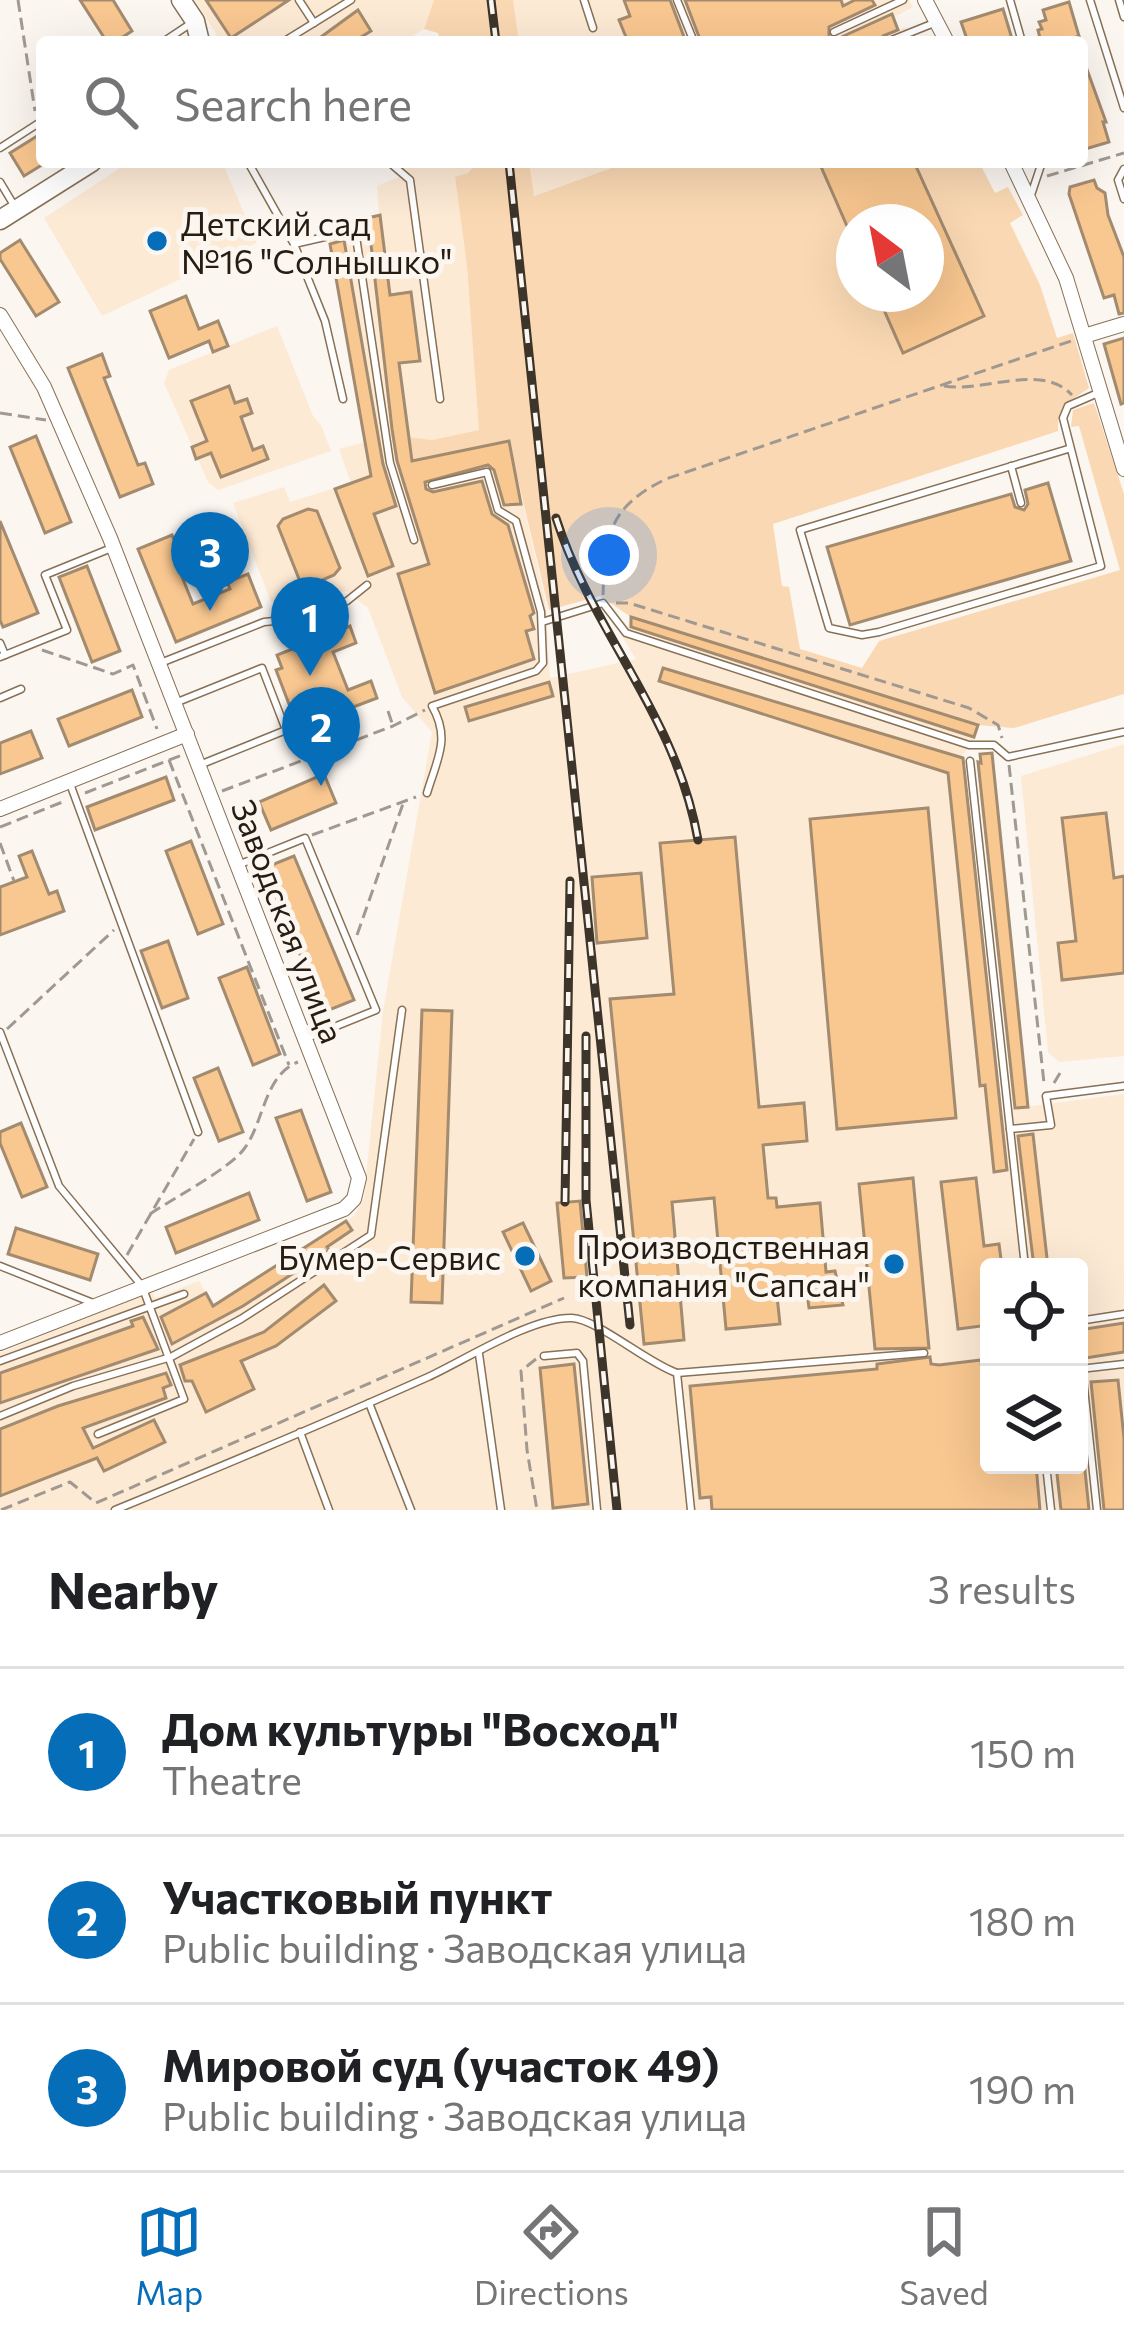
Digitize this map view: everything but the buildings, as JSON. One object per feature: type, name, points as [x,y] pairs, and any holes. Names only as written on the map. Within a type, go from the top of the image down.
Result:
[{"type":"street","points":[[182,0],[199,36]]},
{"type":"street","points":[[931,8],[944,36]]},
{"type":"street","points":[[8,215],[82,168]]},
{"type":"street","points":[[1014,168],[1066,278],[1101,392],[1118,424],[1124,469]]},
{"type":"street","name":"Заводская улица","points":[[0,315],[44,387],[114,547],[358,1171],[354,1199],[344,1209],[0,1343]]},
{"type":"street","points":[[1084,336],[1124,324]]},
{"type":"street","points":[[0,809],[187,734]]},
{"type":"lane","points":[[299,0],[314,23]]},
{"type":"lane","points":[[293,36],[351,0]]},
{"type":"lane","points":[[584,0],[593,28]]},
{"type":"lane","points":[[677,0],[692,36]]},
{"type":"lane","points":[[834,32],[903,0]]},
{"type":"lane","points":[[1010,0],[1020,36]]},
{"type":"lane","points":[[1090,0],[1124,108]]},
{"type":"lane","points":[[1119,0],[1124,16]]},
{"type":"lane","points":[[903,36],[913,32],[931,8]]},
{"type":"lane","points":[[913,32],[931,8]]},
{"type":"lane","points":[[172,36],[195,21]]},
{"type":"lane","points":[[0,148],[36,125]]},
{"type":"lane","points":[[251,168],[294,244],[325,320],[344,398]]},
{"type":"lane","points":[[396,168],[410,180],[440,400]]},
{"type":"lane","points":[[1031,199],[1039,168]]},
{"type":"lane","points":[[1124,169],[1118,180],[1124,199]]},
{"type":"lane","points":[[0,182],[8,215]]},
{"type":"lane","points":[[294,244],[355,230],[390,463],[414,540]]},
{"type":"lane","points":[[1068,448],[800,530],[829,628],[879,632],[1101,566],[1063,418],[1068,406],[1101,392]]},
{"type":"lane","points":[[1011,466],[1021,503]]},
{"type":"lane","points":[[427,793],[444,737],[432,706],[536,671],[543,663],[542,622],[516,521],[498,510],[487,472],[432,485]]},
{"type":"lane","points":[[0,643],[2,656],[68,630],[45,574],[114,547]]},
{"type":"lane","points":[[159,663],[264,622],[295,619],[347,601],[367,586]]},
{"type":"lane","points":[[542,622],[603,603],[626,633],[969,745],[994,746],[1008,758],[1124,733]]},
{"type":"lane","points":[[175,703],[262,668],[286,730],[199,765]]},
{"type":"lane","points":[[0,698],[21,689]]},
{"type":"lane","points":[[970,761],[1024,1258]]},
{"type":"lane","points":[[70,781],[198,1132]]},
{"type":"lane","points":[[238,865],[305,838],[376,1010],[306,1038]]},
{"type":"lane","points":[[0,1416],[73,1386],[171,1357],[241,1319],[370,1235],[402,1010]]},
{"type":"lane","points":[[0,1033],[59,1186],[142,1286],[184,1399],[98,1434]]},
{"type":"lane","points":[[1010,1129],[1051,1125],[1046,1096],[1124,1086]]},
{"type":"lane","points":[[0,1266],[96,1305]]},
{"type":"lane","points":[[0,1361],[184,1294]]},
{"type":"lane","points":[[1088,1320],[1124,1314]]},
{"type":"lane","points":[[117,1510],[537,1326],[577,1318],[677,1373],[925,1353]]},
{"type":"lane","points":[[544,1355],[577,1353],[583,1361],[597,1510]]},
{"type":"lane","points":[[479,1354],[500,1510]]},
{"type":"lane","points":[[1088,1368],[1124,1364]]},
{"type":"lane","points":[[677,1373],[691,1510]]},
{"type":"lane","points":[[369,1403],[411,1510]]},
{"type":"lane","points":[[300,1432],[329,1510]]},
{"type":"lane","points":[[1088,1435],[1097,1510]]},
{"type":"lane","points":[[1047,1474],[1051,1510]]},
{"type":"path","points":[[18,0],[36,105]]},
{"type":"path","points":[[1088,164],[1124,153]]},
{"type":"path","points":[[1034,180],[1074,168]]},
{"type":"path","points":[[1046,1096],[1008,758],[998,725],[969,708],[628,603],[603,603],[608,535],[620,509],[642,491],[1084,336]]},
{"type":"path","points":[[941,386],[980,388],[1052,380],[1075,402]]},
{"type":"path","points":[[0,413],[59,422]]},
{"type":"path","points":[[28,646],[113,674],[134,665],[158,731]]},
{"type":"path","points":[[211,795],[393,726],[432,706]]},
{"type":"path","points":[[388,711],[393,726]]},
{"type":"path","points":[[170,760],[289,1065]]},
{"type":"path","points":[[305,838],[427,793]]},
{"type":"path","points":[[352,951],[404,801]]},
{"type":"path","points":[[0,843],[14,881]]},
{"type":"path","points":[[0,1033],[122,923]]},
{"type":"path","points":[[150,1214],[242,1153],[274,1085],[289,1065],[313,1056]]},
{"type":"path","points":[[1046,1096],[1060,1073]]},
{"type":"path","points":[[123,1263],[198,1132]]},
{"type":"path","points":[[1,1510],[70,1483],[96,1503],[563,1298]]},
{"type":"path","points":[[537,1510],[521,1371],[544,1355]]},
{"type":"shaded area","points":[[195,0],[434,0],[424,29],[412,36],[217,36]]},
{"type":"shaded area","points":[[434,0],[513,0],[518,36],[439,36],[424,29]]},
{"type":"shaded area","points":[[513,0],[909,0],[913,7],[893,18],[898,30],[906,27],[909,36],[518,36]]},
{"type":"shaded area","name":"Детский сад №16 \"Солнышко\"","points":[[120,168],[225,168],[257,243],[102,316],[44,218]]},
{"type":"shaded area","points":[[404,168],[472,168],[455,178],[480,430],[432,440],[410,437],[412,458],[509,441],[546,604],[550,678],[636,659],[620,633],[627,630],[631,617],[978,725],[974,741],[961,757],[962,778],[948,775],[980,1085],[985,1085],[989,1117],[1002,1116],[1008,1109],[1124,1094],[1124,1510],[0,1510],[0,1353],[152,1291],[155,1298],[199,1281],[213,1305],[354,1216],[364,1197],[383,1011],[432,732],[402,697],[368,608],[346,591],[291,610],[271,602],[233,503],[284,487],[290,502],[351,483],[339,449],[365,442],[327,229],[379,215],[377,186],[397,178]]},
{"type":"shaded area","points":[[472,168],[530,168],[534,196],[611,168],[982,168],[995,193],[1008,187],[1023,215],[1010,223],[1040,285],[1057,338],[1073,333],[1089,388],[1062,409],[1058,431],[773,524],[782,586],[789,587],[800,649],[862,668],[879,641],[1120,570],[1079,426],[1071,427],[1073,410],[1094,403],[1124,494],[1124,694],[1014,728],[978,725],[631,617],[600,596],[549,610],[509,442],[413,461],[409,437],[432,440],[479,430],[455,177]]},
{"type":"shaded area","points":[[530,168],[611,168],[533,196]]},
{"type":"shaded area","points":[[277,326],[331,451],[218,490],[208,482],[164,383],[169,370]]},
{"type":"shaded area","points":[[1124,744],[1124,1056],[1059,1062],[1048,1052],[1021,776]]},
{"type":"railway","points":[[491,0],[495,36]]},
{"type":"railway","points":[[510,168],[630,1325]]},
{"type":"railway","points":[[556,518],[591,600],[672,753],[698,840]]},
{"type":"railway","points":[[565,1202],[570,881]]},
{"type":"railway","points":[[586,1036],[586,1200],[617,1510]]},
{"type":"place","name":"Детский сад №16 \"Солнышко\"","points":[[157,241]]},
{"type":"place","name":"Мировой суд (участок 49)","points":[[210,611]]},
{"type":"place","name":"Дом культуры \"Восход\"","points":[[310,676]]},
{"type":"place","name":"Участковый пункт","points":[[321,786]]},
{"type":"place","name":"Бумер-Сервис","points":[[525,1256]]},
{"type":"place","name":"Производственная компания \"Сапсан\"","points":[[894,1264]]}]
